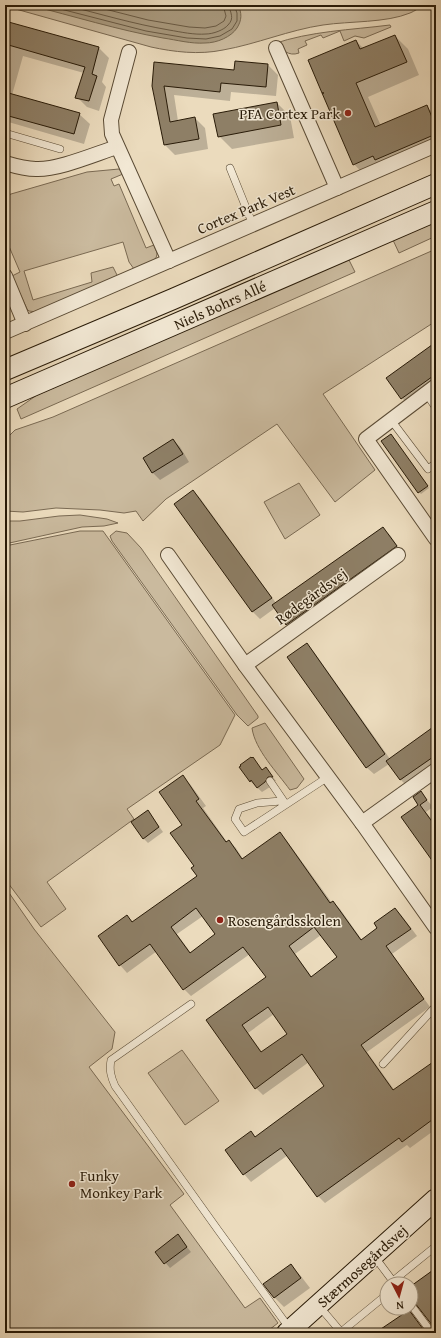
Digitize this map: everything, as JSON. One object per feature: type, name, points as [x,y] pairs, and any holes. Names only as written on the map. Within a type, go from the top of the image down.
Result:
[{"type":"street","points":[[276,48],[314,132],[336,188]]},
{"type":"street","points":[[129,52],[111,120],[112,134],[169,261]]},
{"type":"street","name":"Cortex Park Vest","points":[[5,332],[436,145]]},
{"type":"street","points":[[5,163],[43,169],[61,165],[118,147]]},
{"type":"street","name":"Niels Bohrs Allé","points":[[5,370],[173,299],[436,184]]},
{"type":"street","name":"Niels Bohrs Allé","points":[[5,398],[436,211]]},
{"type":"street","points":[[5,276],[25,324]]},
{"type":"street","points":[[5,382],[152,318],[173,299]]},
{"type":"street","points":[[431,390],[366,439],[436,538]]},
{"type":"street","points":[[168,555],[245,665],[362,823],[436,928]]},
{"type":"street","name":"Rødegårdsvej","points":[[245,665],[398,555]]},
{"type":"street","points":[[362,823],[436,770]]},
{"type":"street","name":"Stærmosegårdsvej","points":[[288,1331],[318,1306],[436,1199]]},
{"type":"lane","points":[[5,133],[60,149]]},
{"type":"lane","points":[[230,168],[253,225]]},
{"type":"lane","points":[[431,390],[436,408]]},
{"type":"lane","points":[[392,420],[428,468],[436,463]]},
{"type":"lane","points":[[286,804],[281,801],[257,803],[239,809],[236,819],[244,832],[328,777]]},
{"type":"lane","points":[[270,781],[286,804]]},
{"type":"lane","points":[[190,1004],[111,1060],[109,1069],[111,1078],[288,1331]]},
{"type":"lane","points":[[383,1064],[436,1006]]},
{"type":"lane","points":[[402,1276],[436,1246]]},
{"type":"lane","points":[[373,1256],[389,1276]]},
{"type":"lane","points":[[318,1306],[341,1332],[379,1301]]},
{"type":"lane","points":[[419,1316],[432,1333]]},
{"type":"shaded area","points":[[5,5],[423,5],[410,13],[390,19],[310,27],[236,47],[214,52],[196,53],[151,47]]},
{"type":"shaded area","points":[[390,25],[391,27],[364,38],[355,36],[344,41],[340,31],[323,38],[321,35],[305,41],[307,45],[298,49],[299,53],[295,54],[286,52],[273,44],[302,36],[345,30]]},
{"type":"shaded area","points":[[119,169],[123,174],[111,179],[114,186],[119,184],[146,248],[154,245],[157,253],[156,257],[148,264],[134,269],[129,262],[123,242],[24,271],[33,300],[92,282],[91,273],[113,267],[118,277],[37,312],[29,311],[12,276],[20,272],[5,237],[5,201],[7,196],[87,172]]},
{"type":"shaded area","points":[[436,222],[436,236],[399,253],[393,240]]},
{"type":"shaded area","points":[[436,249],[436,321],[323,394],[375,470],[335,502],[277,424],[166,499],[143,521],[136,511],[124,513],[100,510],[56,508],[23,512],[5,511],[5,440],[15,430],[53,417]]},
{"type":"shaded area","points":[[348,258],[355,272],[21,419],[17,409],[37,395]]},
{"type":"shaded area","points":[[299,483],[320,515],[285,539],[264,502]]},
{"type":"shaded area","points":[[80,515],[107,519],[118,523],[104,526],[82,527],[5,544],[5,521]]},
{"type":"shaded area","points":[[80,531],[103,531],[235,715],[220,745],[127,809],[134,819],[47,882],[66,909],[41,927],[5,879],[5,546]]},
{"type":"shaded area","points":[[116,531],[127,533],[141,548],[258,716],[258,718],[248,726],[237,715],[112,541],[110,536]]},
{"type":"shaded area","points":[[265,723],[304,779],[297,788],[290,790],[267,760],[257,744],[252,728]]},
{"type":"shaded area","name":"Funky Monkey Park","points":[[5,887],[34,929],[115,1032],[112,1049],[89,1067],[184,1194],[170,1205],[245,1308],[260,1298],[278,1323],[265,1333],[5,1333]]},
{"type":"shaded area","points":[[182,1050],[219,1101],[185,1125],[148,1073]]},
{"type":"water","points":[[29,5],[238,5],[241,16],[237,28],[227,37],[214,42],[194,43],[129,31]]},
{"type":"building","points":[[5,21],[99,47],[92,74],[97,76],[89,101],[75,98],[85,67],[5,44]]},
{"type":"building","points":[[395,35],[407,62],[356,83],[375,127],[427,105],[436,127],[436,134],[375,160],[373,156],[353,165],[308,60],[356,40],[360,49]]},
{"type":"building","points":[[235,61],[268,64],[266,87],[221,83],[220,92],[164,86],[170,122],[195,117],[199,139],[164,145],[152,86],[154,62],[234,70]]},
{"type":"building","points":[[5,92],[80,113],[74,134],[5,115]]},
{"type":"building","points":[[277,102],[281,125],[218,137],[213,114]]},
{"type":"building","points":[[436,342],[436,374],[401,399],[386,378]]},
{"type":"building","points":[[391,434],[428,486],[418,493],[381,441]]},
{"type":"building","points":[[173,439],[183,454],[152,473],[143,458]]},
{"type":"building","points":[[193,490],[272,598],[252,612],[174,504]]},
{"type":"building","points":[[383,527],[397,546],[286,625],[272,605]]},
{"type":"building","points":[[307,643],[385,754],[366,768],[287,657]]},
{"type":"building","points":[[436,725],[436,755],[400,780],[386,761]]},
{"type":"building","points":[[253,757],[262,770],[266,767],[273,777],[268,777],[265,782],[257,788],[251,780],[250,782],[239,767]]},
{"type":"building","points":[[183,775],[199,799],[196,801],[226,842],[229,840],[242,859],[280,832],[330,903],[333,901],[361,940],[377,928],[374,923],[395,908],[411,929],[386,946],[424,999],[361,1045],[393,1090],[436,1060],[436,1117],[402,1142],[399,1138],[317,1197],[281,1148],[243,1175],[225,1150],[251,1131],[255,1137],[324,1086],[302,1054],[255,1089],[206,1020],[266,977],[243,947],[183,990],[150,944],[119,966],[98,936],[127,915],[132,922],[197,876],[191,868],[194,866],[170,833],[182,825],[159,792]],"holes":[[[196,908],[215,934],[190,953],[171,927]],[[314,927],[337,957],[311,977],[289,946]],[[268,1007],[287,1034],[261,1052],[242,1025]]]},
{"type":"building","points":[[421,791],[427,800],[420,805],[436,827],[436,866],[401,817],[418,805],[413,797]]},
{"type":"building","points":[[148,810],[159,827],[143,839],[131,822]]},
{"type":"building","points":[[178,1234],[187,1247],[164,1264],[155,1252]]},
{"type":"building","points":[[291,1264],[301,1278],[274,1298],[263,1284]]},
{"type":"building","points":[[436,1268],[436,1330],[419,1308],[419,1280]]},
{"type":"building","points":[[400,1316],[413,1316],[426,1333],[375,1333]]},
{"type":"place","name":"PFA Cortex Park","points":[[348,113]]},
{"type":"place","name":"Rosengårdsskolen","points":[[220,920]]},
{"type":"place","name":"Funky Monkey Park","points":[[72,1184]]}]
